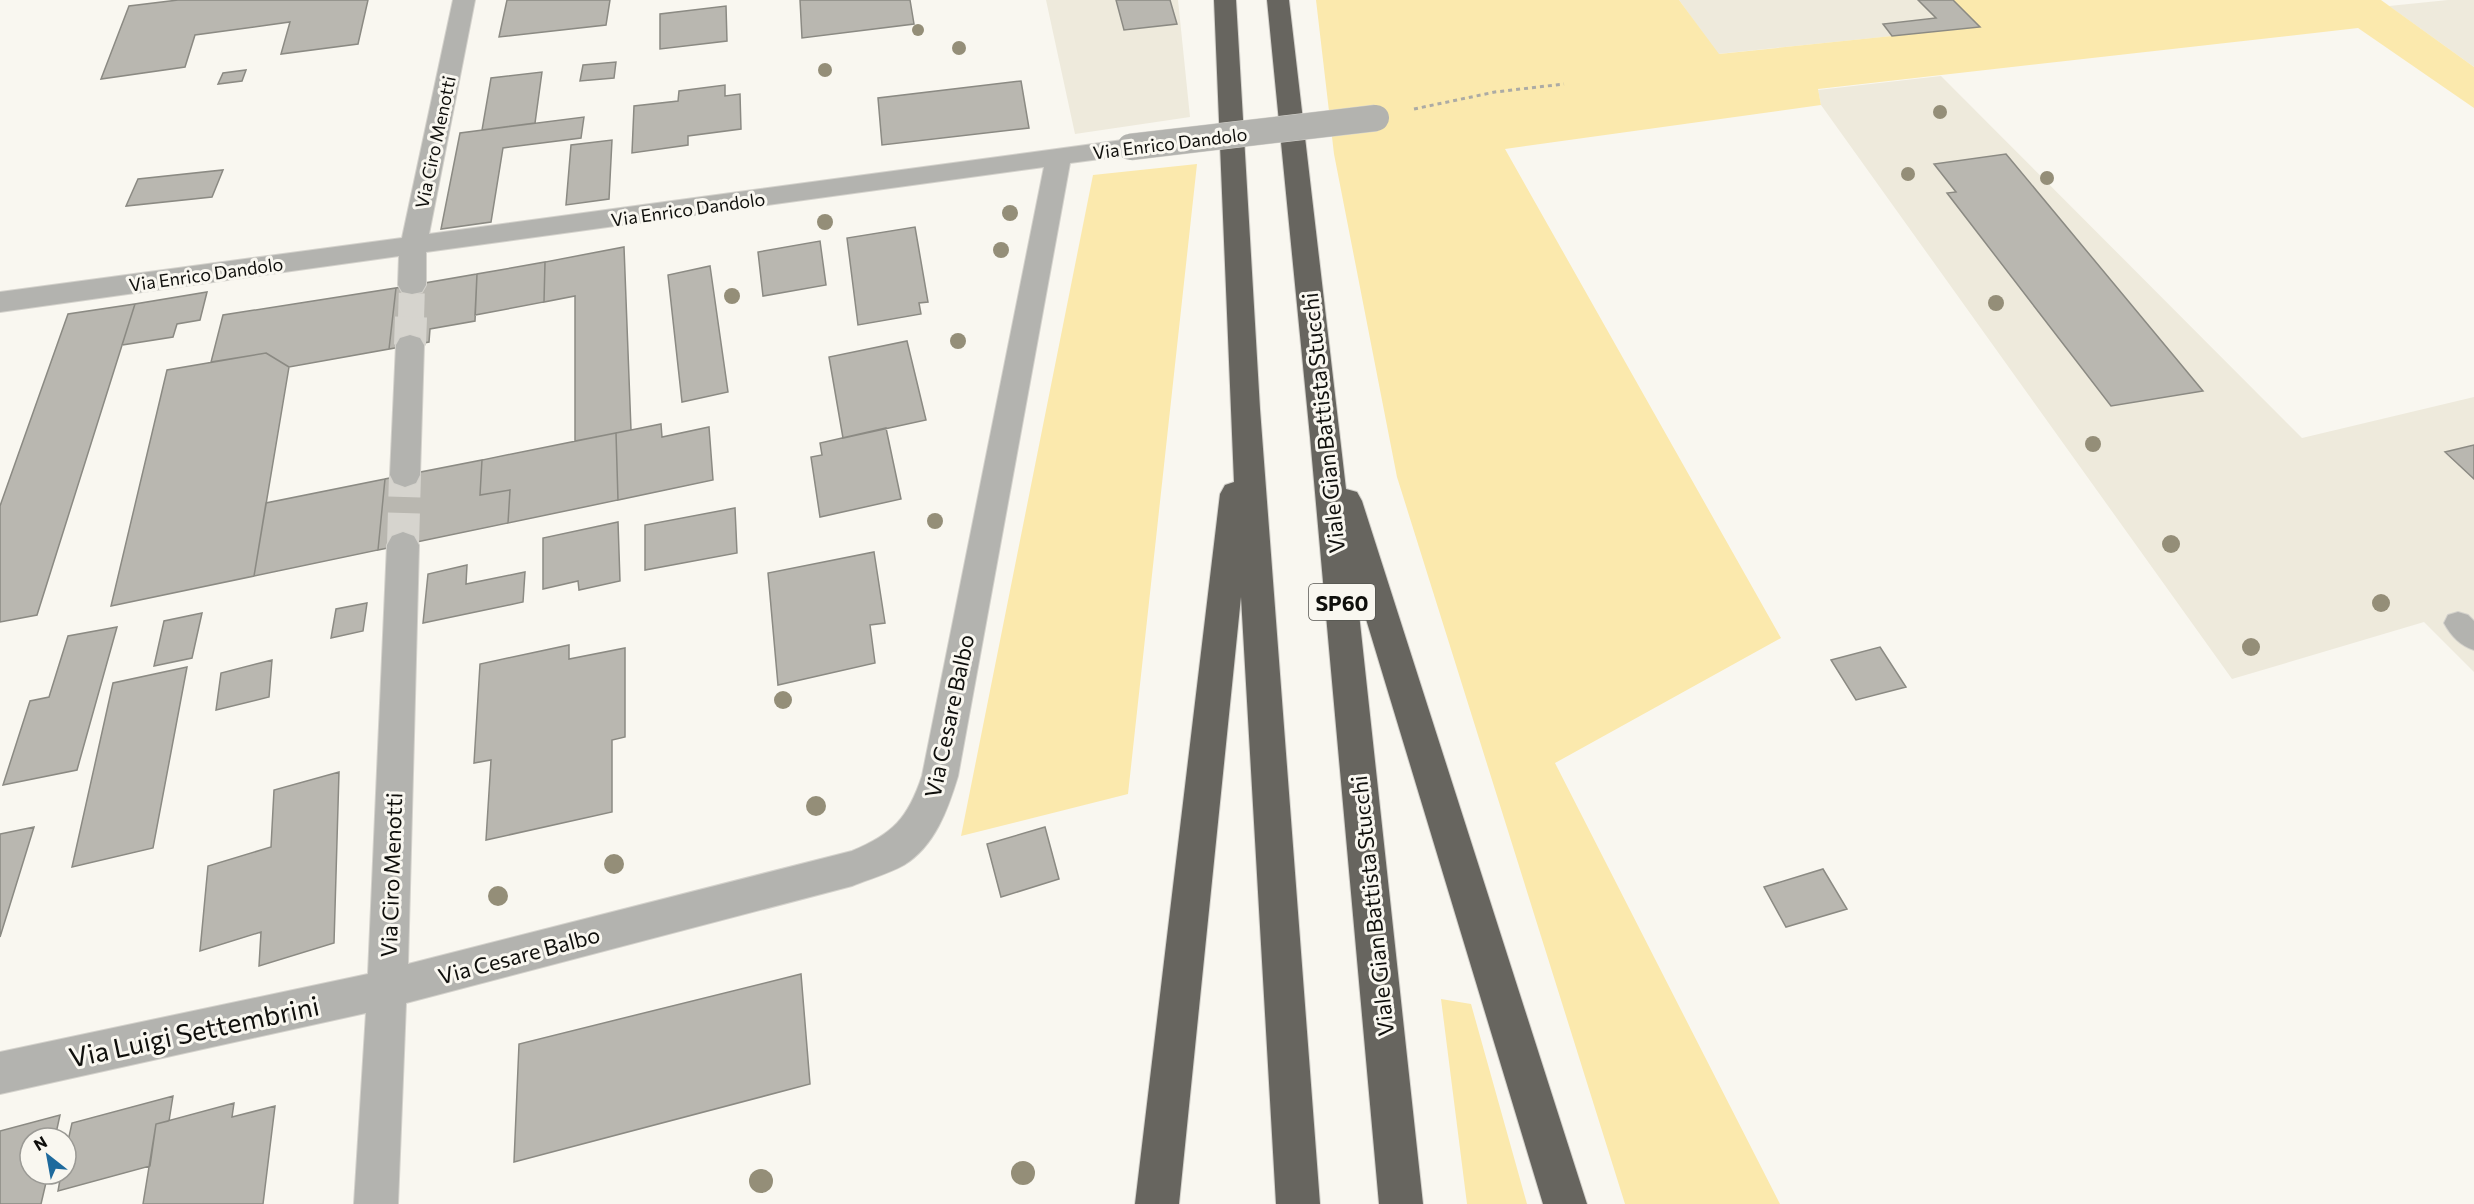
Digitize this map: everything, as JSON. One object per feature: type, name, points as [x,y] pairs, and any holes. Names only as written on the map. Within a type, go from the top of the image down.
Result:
[{"type":"highway","points":[[1225,0],[1245,409],[1298,1204]]},
{"type":"highway","name":"Viale Gian Battista Stucchi","points":[[1278,0],[1325,436],[1401,1204]]},
{"type":"highway","points":[[1157,1204],[1245,409]]},
{"type":"highway","points":[[1325,436],[1565,1204]]},
{"type":"street","name":"Via Ciro Menotti","points":[[412,285],[413,247],[464,0]]},
{"type":"street","name":"Via Enrico Dandolo","points":[[0,302],[1130,147],[1376,117]]},
{"type":"street","name":"Via Cesare Balbo","points":[[387,989],[852,868],[896,850],[918,829],[931,804],[940,776],[1058,158]]},
{"type":"street","points":[[405,475],[410,345]]},
{"type":"street","name":"Via Ciro Menotti","points":[[376,1204],[387,989],[403,545]]},
{"type":"street","name":"Via Luigi Settembrini","points":[[0,1072],[387,989]]},
{"type":"path","points":[[1376,117],[1495,92],[1564,84]]},
{"type":"shaded area","points":[[1046,0],[1178,0],[1190,117],[1075,134]]},
{"type":"shaded area","points":[[1316,0],[1679,0],[1719,54],[1979,27],[1953,0],[2381,0],[2474,67],[2474,108],[2358,28],[1818,89],[1821,105],[1505,149],[1781,638],[1555,763],[1780,1204],[1625,1204],[1397,477],[1334,154]]},
{"type":"shaded area","points":[[1679,0],[1953,0],[1980,27],[1718,54]]},
{"type":"shaded area","points":[[2448,0],[2474,0],[2474,67],[2389,6]]},
{"type":"shaded area","points":[[1941,76],[2302,438],[2474,397],[2474,672],[2424,622],[2232,679],[1821,105],[1818,90]]},
{"type":"shaded area","points":[[1197,164],[1128,794],[961,836],[1093,175]]},
{"type":"shaded area","points":[[1441,999],[1471,1004],[1527,1204],[1467,1204]]},
{"type":"building","points":[[178,0],[368,0],[358,44],[281,54],[290,22],[195,35],[185,67],[101,79],[129,6]]},
{"type":"building","points":[[507,0],[610,0],[606,25],[499,37]]},
{"type":"building","points":[[800,0],[910,0],[914,24],[802,38]]},
{"type":"building","points":[[1116,0],[1170,0],[1177,24],[1124,30]]},
{"type":"building","points":[[1918,0],[1953,0],[1980,27],[1892,36],[1883,24],[1936,18]]},
{"type":"building","points":[[726,6],[727,41],[660,49],[660,14]]},
{"type":"building","points":[[616,62],[614,78],[580,81],[583,65]]},
{"type":"building","points":[[246,70],[242,81],[218,84],[223,73]]},
{"type":"building","points":[[542,72],[535,123],[482,130],[491,78]]},
{"type":"building","points":[[1021,81],[1029,128],[882,145],[878,98]]},
{"type":"building","points":[[725,85],[725,96],[740,94],[741,129],[688,136],[688,145],[632,153],[634,106],[678,101],[679,91]]},
{"type":"building","points":[[584,117],[581,138],[503,148],[491,222],[441,229],[460,133]]},
{"type":"building","points":[[612,140],[609,199],[566,205],[571,145]]},
{"type":"building","points":[[2006,154],[2203,391],[2111,406],[1947,193],[1956,192],[1934,164]]},
{"type":"building","points":[[223,170],[212,197],[126,206],[138,179]]},
{"type":"building","points":[[915,227],[928,302],[919,303],[921,314],[858,325],[847,238]]},
{"type":"building","points":[[820,241],[826,285],[763,296],[758,252]]},
{"type":"building","points":[[624,247],[631,430],[575,441],[575,296],[544,302],[545,262]]},
{"type":"building","points":[[545,262],[544,302],[475,315],[477,274]]},
{"type":"building","points":[[710,266],[728,392],[682,402],[668,275]]},
{"type":"building","points":[[477,274],[475,321],[430,329],[429,342],[389,349],[396,288]]},
{"type":"building","points":[[396,288],[389,349],[289,367],[266,353],[211,362],[223,315]]},
{"type":"building","points":[[207,292],[200,320],[177,324],[173,337],[122,345],[135,304]]},
{"type":"building","points":[[135,304],[37,615],[0,622],[0,506],[68,314]]},
{"type":"building","points":[[907,341],[926,420],[843,438],[829,357]]},
{"type":"building","points":[[266,353],[289,367],[254,576],[111,606],[167,370]]},
{"type":"building","points":[[661,424],[662,437],[709,427],[713,480],[618,500],[616,433]]},
{"type":"building","points":[[886,428],[901,499],[820,517],[811,457],[822,455],[820,443]]},
{"type":"building","points":[[616,433],[618,500],[508,523],[510,490],[480,495],[482,460]]},
{"type":"building","points":[[2474,445],[2474,479],[2445,452]]},
{"type":"building","points":[[482,460],[480,495],[510,490],[508,523],[378,550],[385,479]]},
{"type":"building","points":[[385,479],[378,550],[254,576],[266,503]]},
{"type":"building","points":[[735,508],[737,553],[645,570],[645,525]]},
{"type":"building","points":[[618,522],[620,581],[579,590],[578,581],[543,589],[543,538]]},
{"type":"building","points":[[874,552],[885,623],[870,625],[875,663],[778,685],[768,573]]},
{"type":"building","points":[[467,565],[466,584],[525,572],[523,602],[423,623],[428,574]]},
{"type":"building","points":[[367,603],[363,631],[331,638],[336,609]]},
{"type":"building","points":[[202,613],[192,658],[154,666],[164,621]]},
{"type":"building","points":[[117,627],[77,770],[3,785],[30,701],[49,697],[68,636]]},
{"type":"building","points":[[569,645],[569,659],[625,648],[625,737],[612,740],[612,812],[486,840],[491,760],[474,763],[480,664]]},
{"type":"building","points":[[1880,647],[1906,687],[1856,700],[1831,660]]},
{"type":"building","points":[[272,660],[269,697],[216,710],[221,673]]},
{"type":"building","points":[[187,667],[153,848],[72,867],[113,683]]},
{"type":"building","points":[[339,772],[334,943],[259,966],[261,932],[200,951],[208,866],[271,847],[274,790]]},
{"type":"building","points":[[34,827],[0,937],[0,834]]},
{"type":"building","points":[[1045,827],[1059,879],[1001,897],[987,844]]},
{"type":"building","points":[[1823,869],[1847,909],[1786,927],[1764,887]]},
{"type":"building","points":[[801,974],[810,1084],[514,1162],[519,1044]]},
{"type":"building","points":[[173,1096],[169,1121],[156,1124],[150,1166],[78,1186],[78,1126],[71,1126],[72,1123]]},
{"type":"building","points":[[234,1103],[232,1117],[275,1106],[263,1204],[143,1204],[156,1124]]},
{"type":"building","points":[[60,1115],[58,1126],[19,1126]]},
{"type":"building","points":[[18,1126],[18,1186],[45,1186],[41,1204],[0,1204],[0,1131]]},
{"type":"building","points":[[59,1186],[76,1186],[58,1191]]},
{"type":"tunnel","points":[[411,319],[412,285]]},
{"type":"tunnel","points":[[410,345],[411,317]]},
{"type":"tunnel","points":[[403,545],[405,475]]}]
